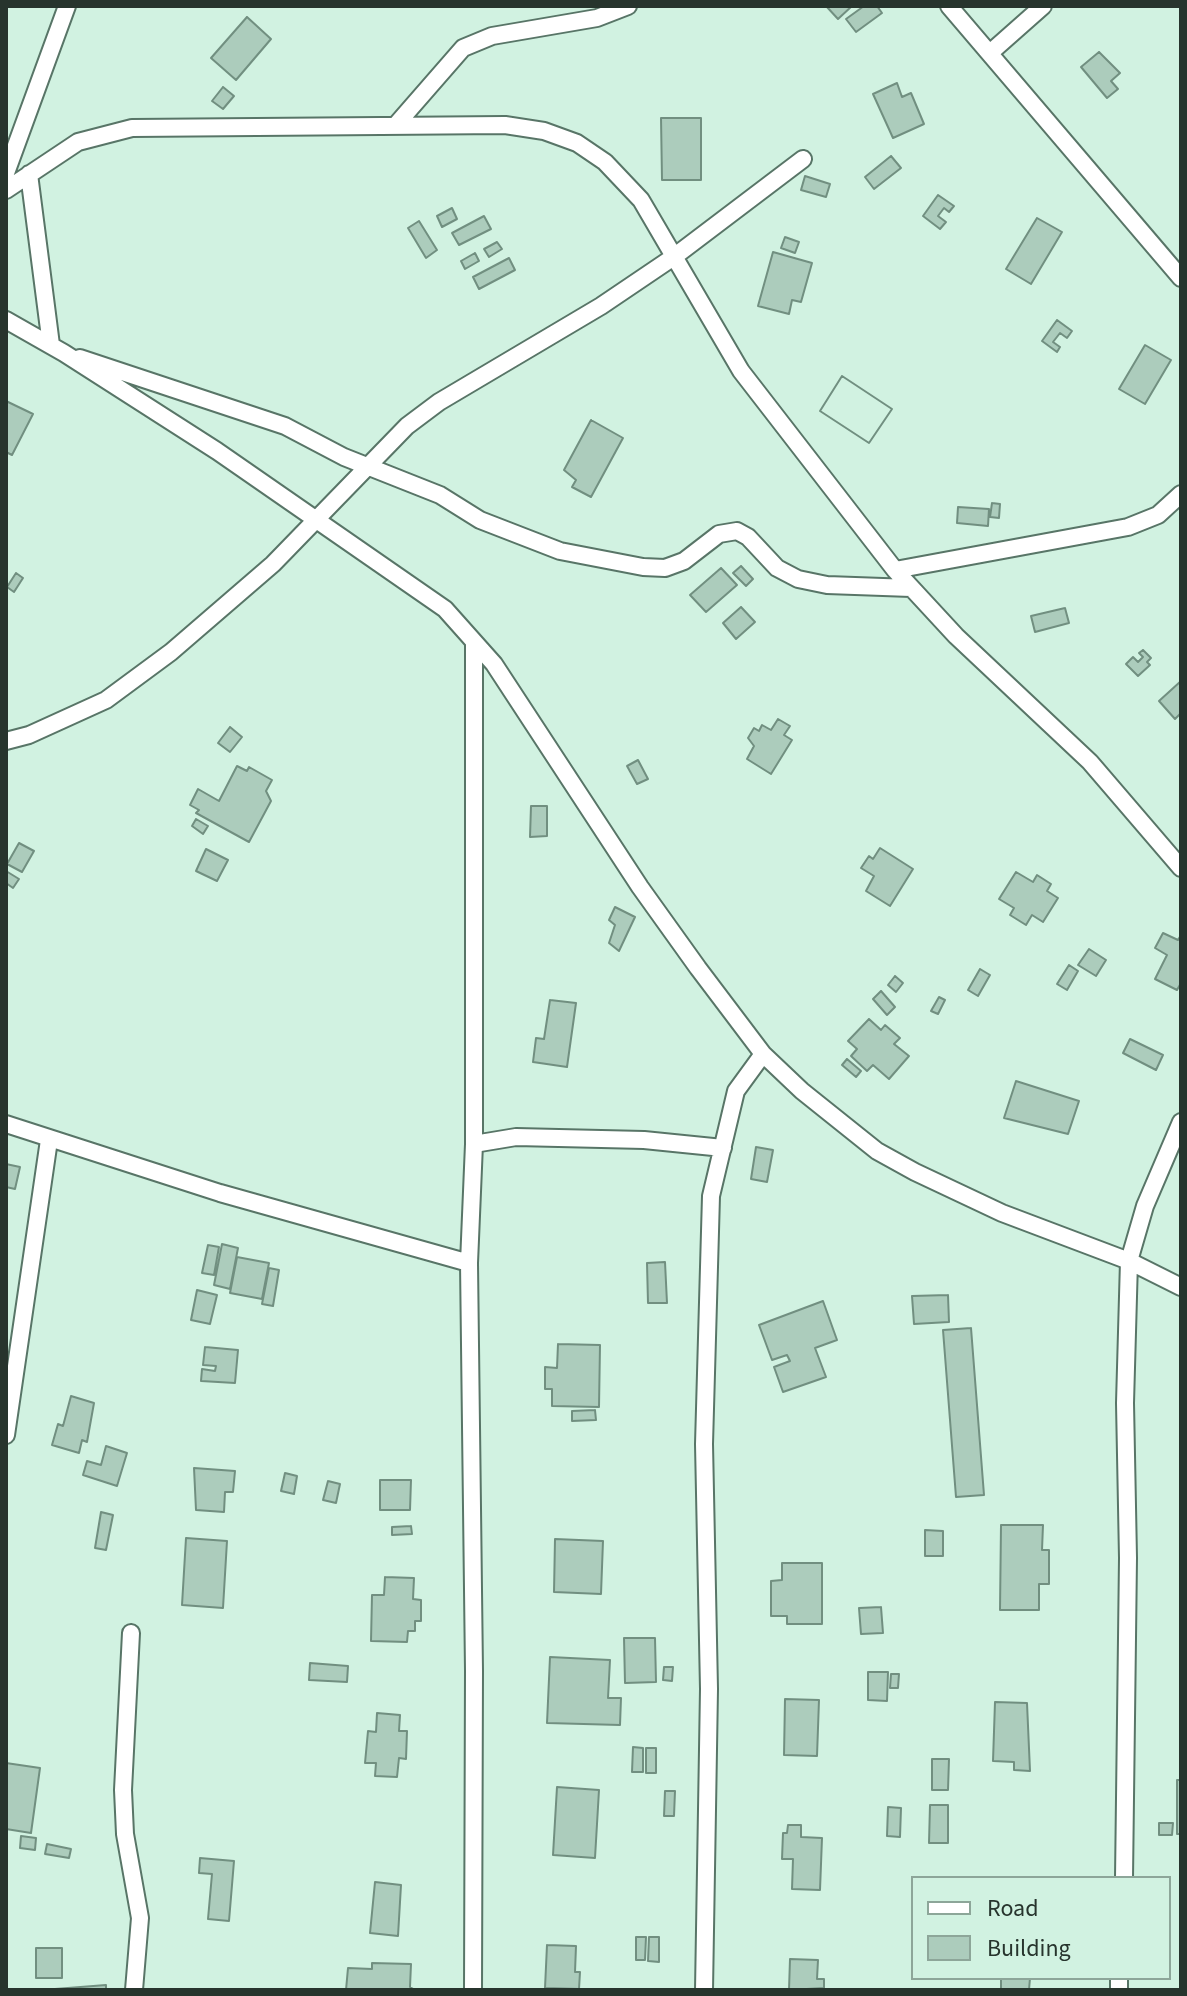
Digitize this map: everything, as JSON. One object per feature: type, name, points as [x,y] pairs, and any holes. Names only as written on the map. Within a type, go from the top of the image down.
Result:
[{"type":"street","points":[[6,173],[67,6]]},
{"type":"street","points":[[395,126],[463,48],[492,36],[597,18],[628,6]]},
{"type":"street","points":[[949,6],[1181,278]]},
{"type":"street","points":[[991,52],[1043,6]]},
{"type":"street","points":[[6,190],[78,142],[132,128],[523,127],[577,143],[623,179],[641,200],[741,371],[895,570],[956,636],[1090,762],[1181,868]]},
{"type":"street","points":[[6,741],[29,735],[106,700],[171,652],[273,564],[366,464],[439,402],[601,306],[675,256],[803,159]]},
{"type":"street","points":[[29,174],[58,349]]},
{"type":"street","points":[[6,320],[58,349],[445,609],[515,694],[640,887],[763,1054],[802,1091],[877,1151],[1002,1213],[1129,1261],[1181,1287]]},
{"type":"street","points":[[58,349],[285,426],[440,495],[480,520],[560,551],[643,567],[665,568],[684,561],[719,534],[737,531],[748,537],[777,568],[798,579],[827,585],[911,588]]},
{"type":"street","points":[[895,570],[1128,527],[1158,515],[1181,494]]},
{"type":"street","points":[[473,1990],[474,1671],[469,1263],[474,1144],[474,642]]},
{"type":"street","points":[[704,1990],[709,1689],[704,1444],[711,1196],[736,1091],[763,1054]]},
{"type":"street","points":[[1124,1876],[1128,1573],[1125,1403],[1129,1261],[1145,1206],[1181,1122]]},
{"type":"street","points":[[6,1124],[220,1193],[469,1263]]},
{"type":"street","points":[[474,1144],[530,1138],[644,1140],[723,1148]]},
{"type":"street","points":[[6,1435],[49,1140]]},
{"type":"street","points":[[131,1633],[123,1790],[125,1834],[140,1918],[134,1990]]},
{"type":"building","points":[[826,6],[852,6],[838,19]]},
{"type":"building","points":[[864,6],[877,6],[882,13],[856,32],[846,19]]},
{"type":"building","points":[[247,17],[271,39],[236,80],[211,58]]},
{"type":"building","points":[[1099,52],[1120,73],[1111,81],[1118,89],[1107,98],[1081,67]]},
{"type":"building","points":[[897,83],[902,97],[911,93],[924,124],[893,138],[873,94]]},
{"type":"building","points":[[223,87],[234,96],[223,109],[212,101]]},
{"type":"building","points":[[661,118],[701,118],[701,180],[662,180]]},
{"type":"building","points":[[891,156],[901,168],[874,189],[865,177]]},
{"type":"building","points":[[805,176],[830,184],[826,197],[801,190]]},
{"type":"building","points":[[938,195],[954,206],[949,212],[944,208],[938,216],[946,222],[940,229],[923,216]]},
{"type":"building","points":[[452,208],[457,219],[442,227],[437,216]]},
{"type":"building","points":[[484,216],[491,229],[459,245],[452,233]]},
{"type":"building","points":[[1037,218],[1062,232],[1031,284],[1006,269]]},
{"type":"building","points":[[419,221],[437,250],[426,258],[408,228]]},
{"type":"building","points":[[785,237],[799,242],[795,253],[781,248]]},
{"type":"building","points":[[497,242],[502,249],[489,257],[484,249]]},
{"type":"building","points":[[773,252],[812,263],[801,302],[792,300],[789,314],[758,306]]},
{"type":"building","points":[[475,253],[479,261],[465,269],[461,261]]},
{"type":"building","points":[[509,258],[515,270],[479,289],[473,277]]},
{"type":"building","points":[[1057,320],[1072,331],[1067,338],[1060,333],[1053,342],[1060,347],[1057,352],[1042,341]]},
{"type":"building","points":[[1145,345],[1171,360],[1145,404],[1119,389]]},
{"type":"building","points":[[842,376],[892,409],[869,443],[820,411]]},
{"type":"building","points":[[842,376],[892,409],[869,443],[820,411]]},
{"type":"building","points":[[6,401],[33,414],[12,455],[6,452]]},
{"type":"building","points":[[591,420],[623,438],[591,497],[572,487],[576,480],[564,470]]},
{"type":"building","points":[[992,503],[1000,504],[999,518],[990,517]]},
{"type":"building","points":[[958,507],[989,509],[988,526],[957,523]]},
{"type":"building","points":[[741,566],[753,579],[746,586],[733,573]]},
{"type":"building","points":[[721,568],[737,585],[706,612],[690,595]]},
{"type":"building","points":[[16,573],[23,578],[14,592],[7,587]]},
{"type":"building","points":[[741,607],[755,622],[736,639],[723,623]]},
{"type":"building","points":[[1065,608],[1069,623],[1035,632],[1031,616]]},
{"type":"building","points":[[1143,650],[1151,658],[1147,662],[1150,665],[1138,676],[1126,664],[1133,657],[1138,662],[1143,657],[1139,653]]},
{"type":"building","points":[[1181,681],[1181,713],[1175,719],[1159,701]]},
{"type":"building","points":[[778,719],[790,726],[784,735],[792,740],[771,774],[747,759],[754,746],[748,738],[754,728],[759,731],[762,725],[771,730]]},
{"type":"building","points":[[230,727],[242,737],[230,752],[218,743]]},
{"type":"building","points":[[638,760],[648,779],[637,784],[627,766]]},
{"type":"building","points":[[237,766],[247,771],[249,767],[272,780],[266,791],[271,801],[249,842],[196,813],[199,810],[190,805],[198,789],[219,801]]},
{"type":"building","points":[[531,806],[547,806],[547,836],[530,837]]},
{"type":"building","points":[[196,819],[208,826],[203,834],[192,826]]},
{"type":"building","points":[[19,843],[34,851],[22,872],[7,864]]},
{"type":"building","points":[[880,848],[913,869],[890,906],[866,891],[874,876],[861,868],[869,856],[873,859]]},
{"type":"building","points":[[206,849],[228,860],[217,881],[196,871]]},
{"type":"building","points":[[6,871],[19,879],[13,888],[6,883]]},
{"type":"building","points":[[1016,872],[1033,882],[1037,875],[1051,884],[1047,891],[1058,898],[1043,922],[1032,915],[1026,925],[1010,915],[1014,908],[999,899]]},
{"type":"building","points":[[615,907],[635,917],[619,951],[609,943],[615,925],[609,920]]},
{"type":"building","points":[[1163,933],[1178,940],[1181,935],[1181,983],[1177,990],[1155,979],[1167,955],[1155,948]]},
{"type":"building","points":[[1089,949],[1106,960],[1096,976],[1078,965]]},
{"type":"building","points":[[1069,965],[1078,971],[1067,990],[1057,984]]},
{"type":"building","points":[[980,969],[990,975],[978,996],[968,990]]},
{"type":"building","points":[[895,976],[903,983],[896,992],[888,985]]},
{"type":"building","points":[[881,991],[895,1007],[887,1015],[873,999]]},
{"type":"building","points":[[939,997],[945,1000],[938,1014],[931,1011]]},
{"type":"building","points":[[550,1000],[576,1003],[567,1067],[533,1062],[536,1038],[544,1039]]},
{"type":"building","points":[[869,1019],[881,1030],[885,1025],[900,1038],[894,1044],[909,1056],[889,1079],[873,1065],[867,1071],[851,1056],[857,1049],[848,1041]]},
{"type":"building","points":[[1130,1039],[1163,1055],[1156,1070],[1123,1053]]},
{"type":"building","points":[[847,1059],[861,1071],[856,1077],[842,1065]]},
{"type":"building","points":[[1016,1081],[1079,1101],[1068,1134],[1004,1118]]},
{"type":"building","points":[[756,1147],[773,1150],[767,1182],[751,1179]]},
{"type":"building","points":[[6,1164],[20,1167],[15,1189],[6,1187]]},
{"type":"building","points":[[222,1244],[238,1248],[230,1289],[214,1285]]},
{"type":"building","points":[[208,1245],[219,1247],[214,1275],[202,1273]]},
{"type":"building","points":[[237,1257],[269,1263],[262,1299],[230,1293]]},
{"type":"building","points":[[665,1262],[667,1303],[648,1303],[647,1263]]},
{"type":"building","points":[[269,1268],[279,1270],[273,1306],[262,1304]]},
{"type":"building","points":[[197,1290],[217,1295],[210,1324],[191,1320]]},
{"type":"building","points":[[948,1295],[949,1322],[914,1324],[912,1296]]},
{"type":"building","points":[[823,1301],[837,1340],[815,1348],[826,1377],[783,1392],[774,1367],[790,1361],[787,1355],[772,1360],[759,1325]]},
{"type":"building","points":[[971,1328],[984,1495],[956,1497],[943,1330]]},
{"type":"building","points":[[558,1344],[600,1345],[599,1407],[552,1406],[552,1389],[545,1389],[545,1367],[557,1368]]},
{"type":"building","points":[[205,1347],[238,1350],[235,1383],[201,1381],[202,1369],[215,1371],[216,1366],[203,1365]]},
{"type":"building","points":[[71,1396],[94,1403],[87,1442],[82,1440],[79,1453],[52,1445],[58,1424],[63,1426]]},
{"type":"building","points":[[595,1410],[596,1420],[572,1421],[572,1411]]},
{"type":"building","points":[[106,1446],[127,1453],[117,1486],[83,1475],[87,1461],[101,1465]]},
{"type":"building","points":[[194,1468],[235,1471],[233,1492],[225,1492],[224,1512],[196,1510]]},
{"type":"building","points":[[285,1473],[297,1476],[294,1494],[281,1491]]},
{"type":"building","points":[[380,1480],[411,1480],[410,1510],[380,1510]]},
{"type":"building","points":[[328,1481],[340,1484],[336,1503],[323,1500]]},
{"type":"building","points":[[101,1512],[113,1515],[106,1550],[95,1548]]},
{"type":"building","points":[[1001,1525],[1043,1525],[1042,1550],[1049,1550],[1049,1584],[1039,1584],[1039,1610],[1000,1610]]},
{"type":"building","points":[[411,1526],[412,1534],[392,1535],[392,1527]]},
{"type":"building","points":[[925,1530],[943,1531],[943,1556],[925,1556]]},
{"type":"building","points":[[186,1538],[227,1541],[223,1608],[182,1605]]},
{"type":"building","points":[[555,1539],[603,1541],[601,1594],[554,1592]]},
{"type":"building","points":[[782,1563],[822,1563],[822,1624],[787,1624],[787,1616],[771,1616],[771,1581],[782,1580]]},
{"type":"building","points":[[385,1577],[414,1578],[413,1599],[421,1600],[421,1621],[415,1621],[415,1631],[408,1631],[407,1642],[371,1641],[372,1595],[384,1595]]},
{"type":"building","points":[[881,1607],[883,1633],[861,1634],[859,1608]]},
{"type":"building","points":[[624,1638],[655,1638],[656,1682],[625,1683]]},
{"type":"building","points":[[550,1657],[610,1660],[608,1698],[621,1698],[620,1725],[547,1723]]},
{"type":"building","points":[[310,1663],[348,1666],[347,1682],[309,1680]]},
{"type":"building","points":[[664,1667],[673,1667],[672,1681],[663,1680]]},
{"type":"building","points":[[868,1672],[888,1672],[887,1701],[868,1700]]},
{"type":"building","points":[[891,1674],[899,1674],[898,1688],[890,1688]]},
{"type":"building","points":[[785,1699],[819,1700],[817,1756],[784,1755]]},
{"type":"building","points":[[995,1702],[1027,1703],[1030,1771],[1014,1770],[1014,1762],[993,1761]]},
{"type":"building","points":[[377,1713],[400,1715],[399,1731],[407,1731],[406,1759],[399,1758],[397,1777],[375,1776],[376,1763],[365,1763],[368,1731],[376,1732]]},
{"type":"building","points":[[633,1747],[643,1748],[643,1772],[632,1772]]},
{"type":"building","points":[[646,1748],[656,1748],[656,1773],[646,1773]]},
{"type":"building","points":[[932,1759],[949,1759],[948,1790],[932,1790]]},
{"type":"building","points":[[6,1763],[40,1768],[31,1833],[6,1829]]},
{"type":"building","points":[[1177,1780],[1181,1780],[1181,1834],[1177,1834]]},
{"type":"building","points":[[557,1787],[599,1790],[595,1858],[553,1855]]},
{"type":"building","points":[[665,1791],[675,1791],[674,1816],[664,1816]]},
{"type":"building","points":[[930,1805],[948,1805],[948,1843],[929,1843]]},
{"type":"building","points":[[888,1807],[901,1808],[900,1837],[887,1836]]},
{"type":"building","points":[[1159,1823],[1173,1823],[1172,1835],[1159,1835]]},
{"type":"building","points":[[788,1825],[801,1825],[801,1837],[822,1838],[820,1890],[792,1889],[793,1859],[782,1859],[783,1833],[787,1833]]},
{"type":"building","points":[[21,1836],[36,1838],[35,1850],[20,1848]]},
{"type":"building","points":[[47,1844],[71,1849],[69,1858],[45,1854]]},
{"type":"building","points":[[200,1858],[234,1861],[229,1921],[208,1919],[212,1874],[199,1873]]},
{"type":"building","points":[[375,1882],[401,1885],[398,1936],[370,1933]]},
{"type":"building","points":[[636,1937],[646,1937],[645,1960],[636,1960]]},
{"type":"building","points":[[649,1937],[659,1937],[659,1962],[648,1961]]},
{"type":"building","points":[[547,1945],[576,1946],[575,1972],[580,1972],[579,1989],[545,1988]]},
{"type":"building","points":[[36,1948],[62,1948],[62,1978],[36,1978]]},
{"type":"building","points":[[790,1959],[818,1960],[817,1979],[824,1979],[824,1988],[789,1990]]},
{"type":"building","points":[[372,1963],[411,1964],[410,1987],[415,1990],[346,1990],[348,1968],[372,1969]]},
{"type":"building","points":[[1001,1980],[1030,1980],[1029,1990],[1001,1990]]},
{"type":"building","points":[[106,1985],[106,1990],[55,1990],[55,1989]]}]
